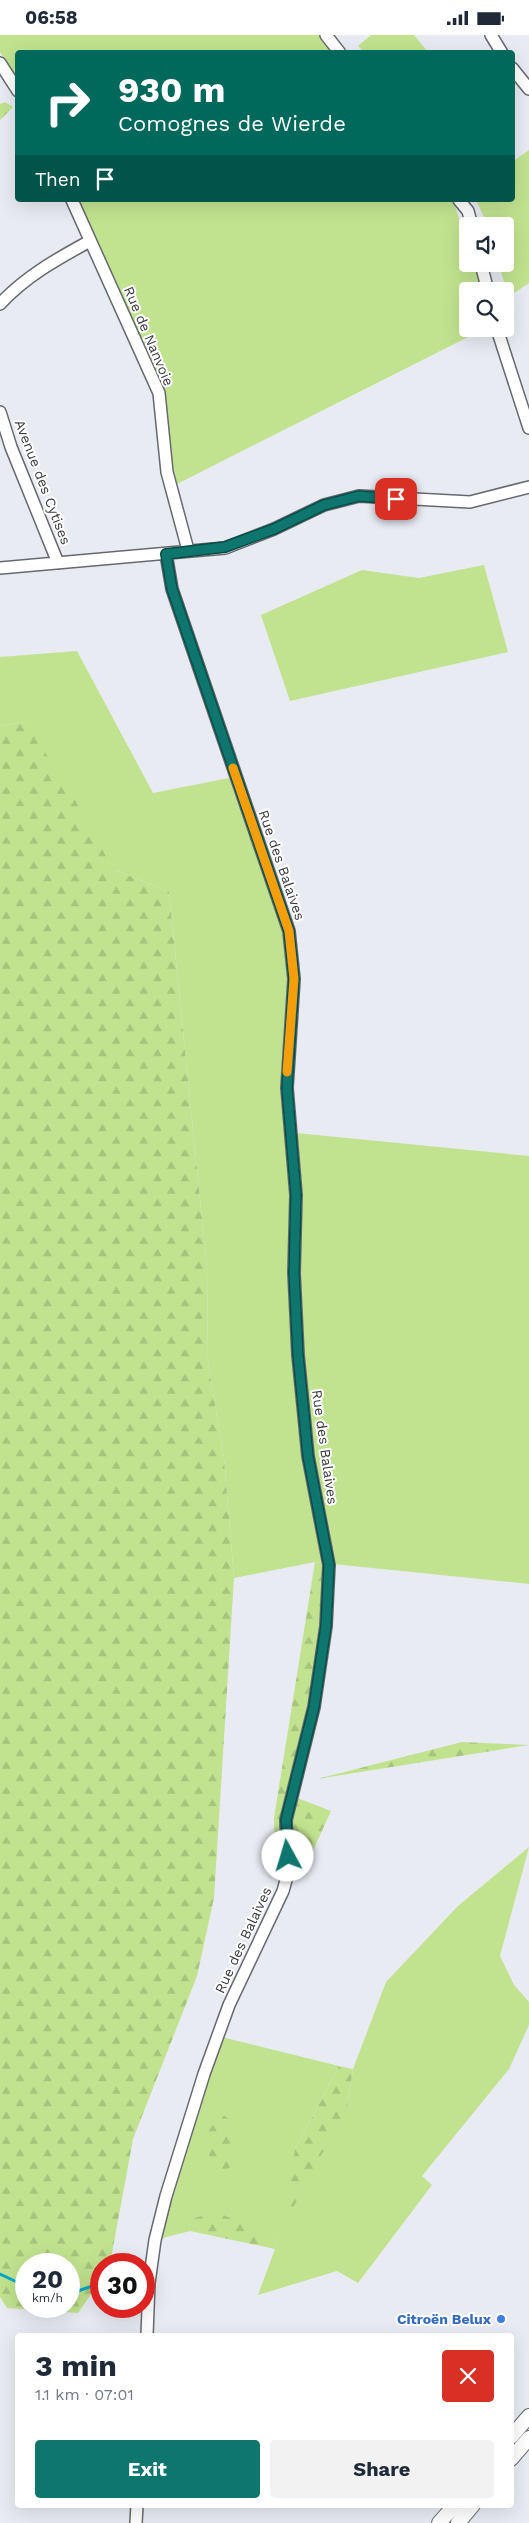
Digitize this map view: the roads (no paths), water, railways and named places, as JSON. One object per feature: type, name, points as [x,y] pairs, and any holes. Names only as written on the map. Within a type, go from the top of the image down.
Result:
[{"type":"main road","points":[[514,2434],[529,2416]]},
{"type":"main road","points":[[514,2456],[529,2438]]},
{"type":"main road","points":[[440,2523],[452,2508]]},
{"type":"main road","points":[[458,2523],[470,2508]]},
{"type":"street","points":[[326,35],[338,50]]},
{"type":"street","points":[[491,35],[500,50]]},
{"type":"street","points":[[0,63],[15,86]]},
{"type":"street","points":[[515,72],[529,89]]},
{"type":"street","name":"Rue de Nanvoie","points":[[73,202],[159,393],[167,473],[188,550]]},
{"type":"street","points":[[461,202],[468,211],[470,217]]},
{"type":"street","points":[[0,304],[20,283],[54,260],[90,241]]},
{"type":"street","points":[[500,337],[529,428]]},
{"type":"street","name":"Avenue des Cytises","points":[[0,412],[5,446],[58,563]]},
{"type":"street","points":[[0,569],[225,547],[274,529],[324,505],[359,496],[470,502],[529,487]]},
{"type":"street","name":"Rue des Balaives","points":[[147,2333],[149,2283],[155,2240],[166,2195],[204,2074],[229,2005],[283,1891],[288,1873],[286,1820],[314,1707],[326,1626],[329,1565],[308,1456],[298,1355],[294,1273],[296,1195],[287,1088],[294,979],[292,947],[289,931],[172,589],[166,554]]},
{"type":"street","points":[[136,2523],[137,2508]]},
{"type":"waterway","points":[[0,2274],[15,2281]]},
{"type":"waterway","points":[[80,2290],[90,2287]]},
{"type":"place","name":"Citroën Belux","points":[[501,2319]]}]
